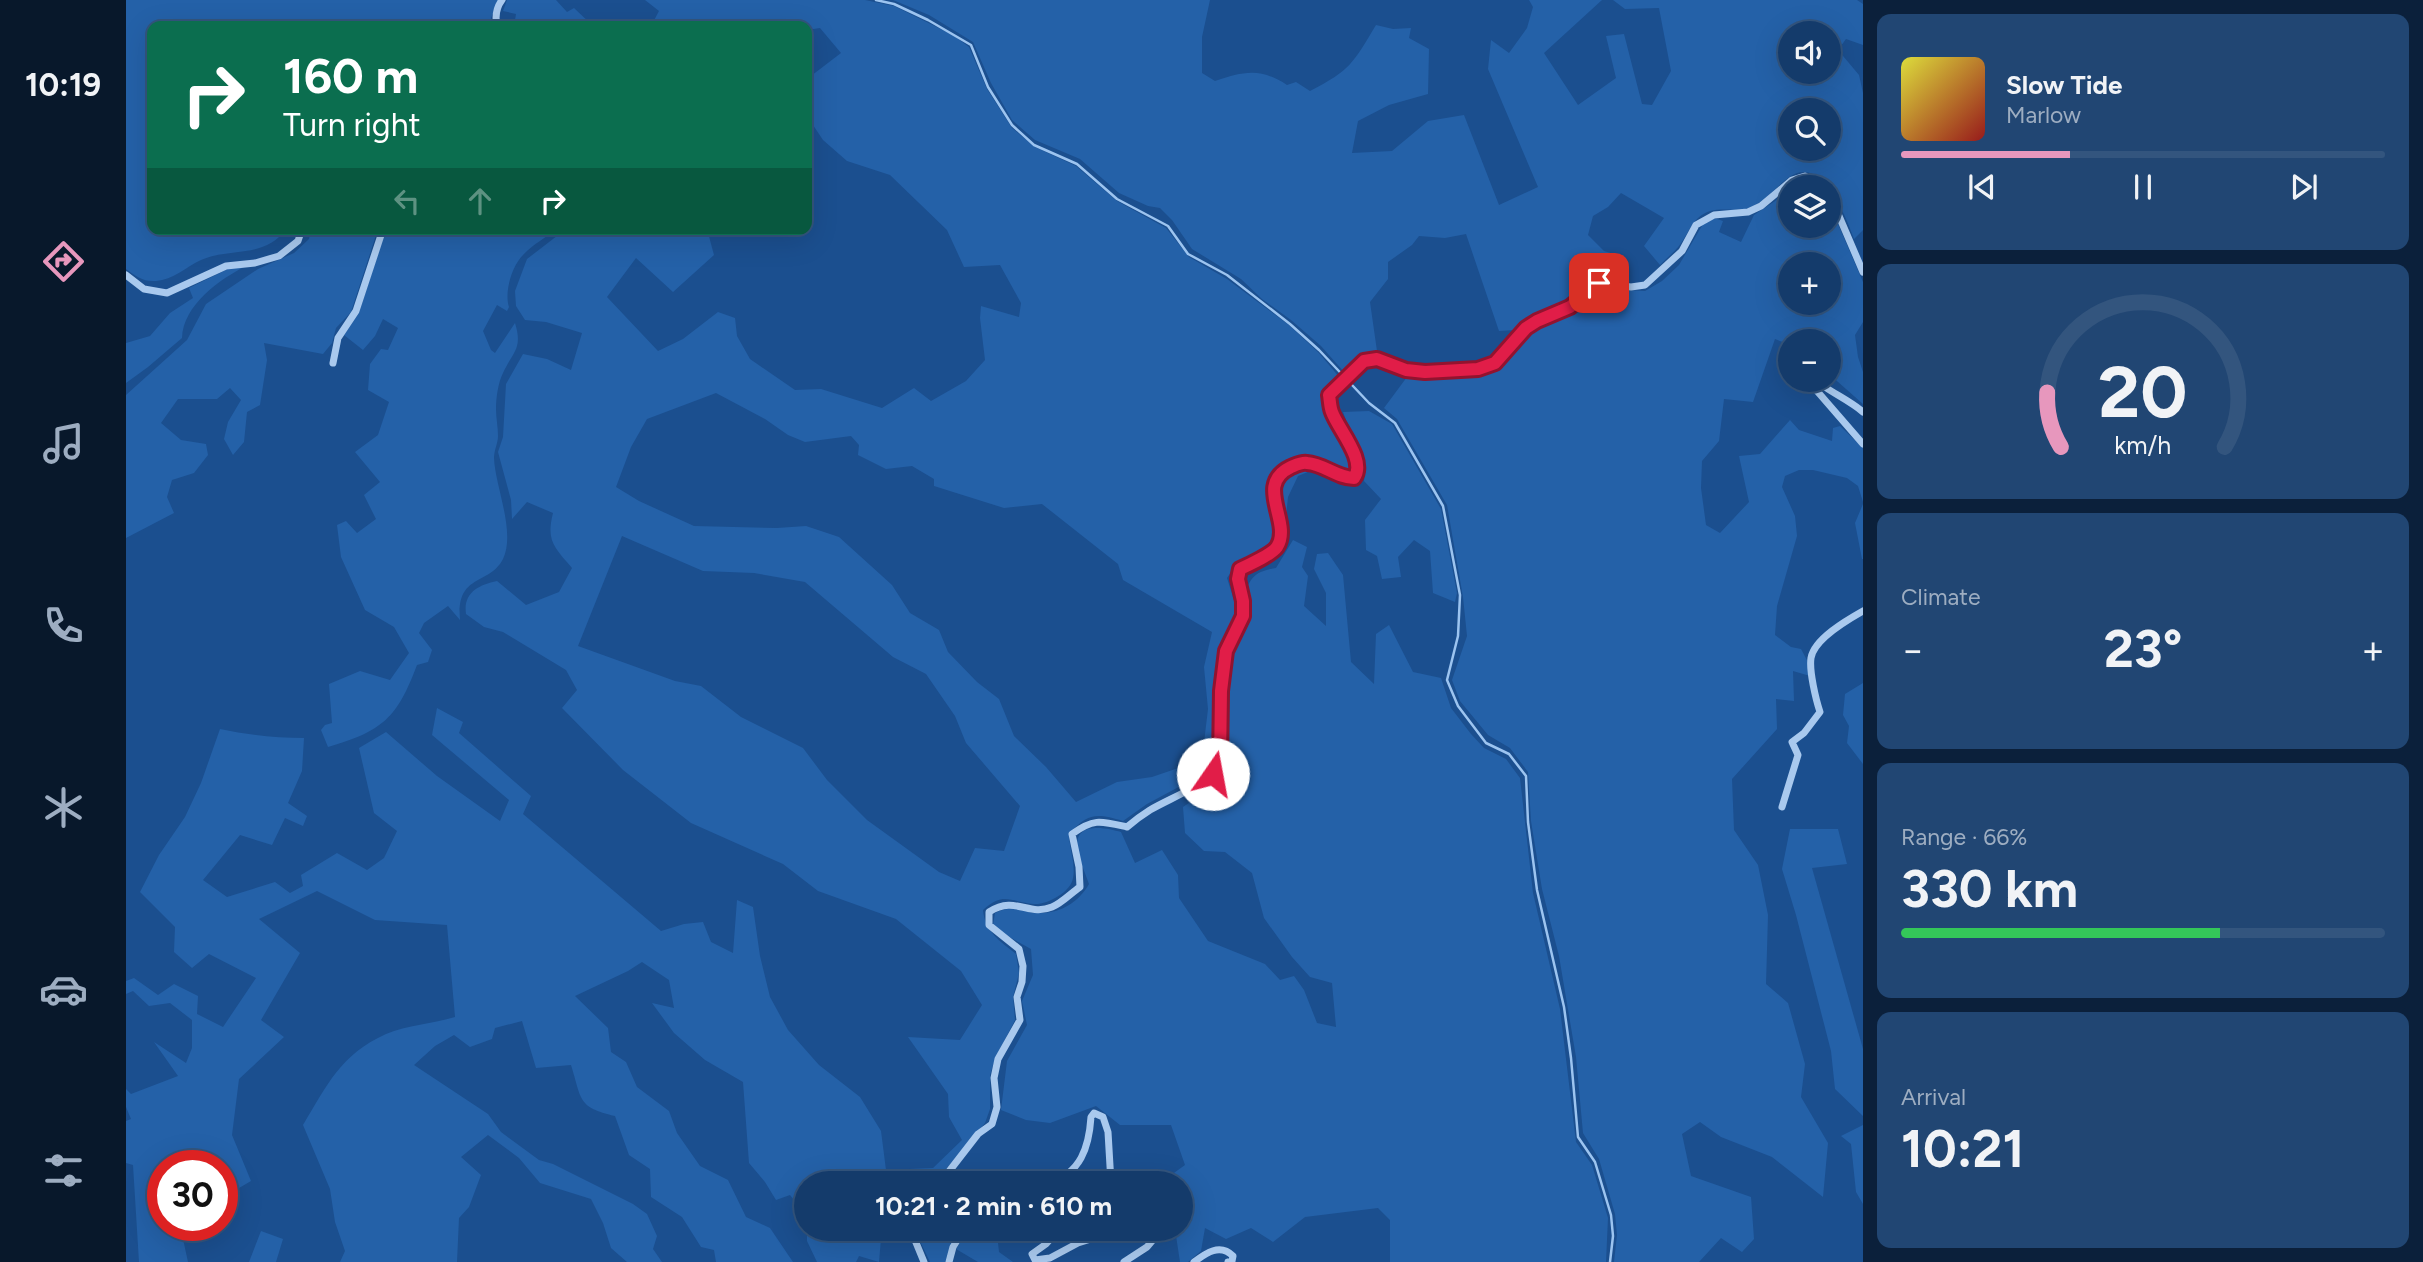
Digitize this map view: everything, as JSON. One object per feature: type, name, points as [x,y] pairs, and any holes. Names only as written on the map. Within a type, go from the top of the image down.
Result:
[{"type":"street","points":[[496,21],[498,4],[502,0]]},
{"type":"street","points":[[949,1171],[978,1134],[992,1124],[997,1107],[993,1078],[998,1059],[1020,1020],[1017,997],[1022,982],[1023,965],[1020,949],[989,925],[989,912],[1001,904],[1032,909],[1052,907],[1080,887],[1072,834],[1084,825],[1098,820],[1126,827],[1148,811],[1213,774],[1220,763],[1226,651],[1243,616],[1238,579],[1240,569],[1279,545],[1280,522],[1274,495],[1276,480],[1286,470],[1307,463],[1345,478],[1354,478],[1358,473],[1359,467],[1332,411],[1329,395],[1364,361],[1377,359],[1406,370],[1425,372],[1478,369],[1495,363],[1526,328],[1570,307],[1599,283],[1645,285],[1678,256],[1696,225],[1706,218],[1748,212],[1761,206],[1778,192]]},
{"type":"street","points":[[1841,221],[1863,272]]},
{"type":"street","points":[[126,275],[144,289],[167,293],[226,267],[279,256],[298,241],[300,235]]},
{"type":"street","points":[[333,363],[338,338],[356,311],[381,235]]},
{"type":"street","points":[[1863,412],[1850,401],[1837,396],[1822,385],[1818,386],[1817,391],[1824,401],[1863,444]]},
{"type":"street","points":[[1782,807],[1798,755],[1792,742],[1804,733],[1820,712],[1812,688],[1811,658],[1826,636],[1863,611]]},
{"type":"street","points":[[1069,1171],[1080,1157],[1090,1137],[1091,1117],[1094,1113],[1103,1117],[1108,1132],[1110,1171]]},
{"type":"street","points":[[915,1241],[924,1262]]},
{"type":"street","points":[[948,1262],[957,1241]]},
{"type":"street","points":[[1049,1241],[1032,1254],[1035,1260],[1050,1258],[1084,1241]]},
{"type":"street","points":[[1124,1262],[1152,1241]]},
{"type":"street","points":[[1194,1262],[1207,1252],[1219,1249],[1228,1251],[1233,1256],[1232,1261],[1228,1262]]},
{"type":"shaded area","points":[[126,0],[499,0],[492,21],[147,21],[147,235],[281,235],[258,249],[212,256],[162,280],[147,281],[126,269]]},
{"type":"shaded area","points":[[507,0],[556,0],[567,12],[574,8],[588,21],[515,21],[516,14],[503,11]]},
{"type":"shaded area","points":[[645,0],[865,0],[894,6],[953,35],[969,47],[987,89],[1012,128],[1035,147],[1076,166],[1117,201],[1166,228],[1189,257],[1227,279],[1289,325],[1319,353],[1340,378],[1325,396],[1355,469],[1350,475],[1315,461],[1302,459],[1279,471],[1273,479],[1272,488],[1276,517],[1274,536],[1264,548],[1238,563],[1227,578],[1237,610],[1236,620],[1222,650],[1217,745],[1212,764],[1201,775],[1147,804],[1123,821],[1099,816],[1087,819],[1076,827],[1069,834],[1073,878],[1068,888],[1058,897],[1039,904],[1002,899],[983,910],[990,930],[1016,954],[1019,973],[1013,997],[1015,1020],[990,1075],[990,1109],[985,1123],[943,1171],[794,1171],[794,1200],[790,1195],[776,1200],[749,1163],[743,1082],[705,1060],[674,1033],[652,1003],[674,1008],[669,980],[642,962],[575,996],[608,1028],[611,1052],[626,1062],[637,1087],[669,1111],[677,1133],[700,1166],[728,1180],[746,1217],[770,1228],[793,1262],[716,1262],[714,1250],[701,1247],[682,1217],[651,1197],[650,1169],[629,1155],[615,1116],[594,1109],[583,1100],[571,1065],[536,1068],[522,1021],[495,1028],[492,1039],[470,1047],[454,1035],[435,1046],[414,1065],[488,1114],[501,1132],[539,1160],[553,1164],[633,1204],[647,1214],[657,1236],[653,1249],[662,1262],[627,1262],[611,1248],[591,1199],[540,1183],[519,1158],[488,1135],[461,1157],[481,1175],[469,1207],[459,1218],[457,1262],[340,1262],[345,1251],[335,1222],[330,1189],[303,1125],[337,1072],[357,1051],[394,1031],[455,1017],[447,925],[375,920],[317,891],[259,919],[300,953],[261,1020],[284,1037],[239,1079],[232,1135],[251,1181],[238,1189],[238,1150],[147,1150],[147,1241],[183,1241],[188,1262],[139,1262],[133,1165],[126,1163],[126,1121],[131,1119],[126,1107],[126,1089],[131,1094],[178,1076],[154,1042],[186,1063],[192,1048],[192,1020],[170,1003],[149,1006],[133,991],[126,994],[126,981],[134,978],[158,995],[174,984],[198,996],[197,1014],[223,1027],[256,978],[209,954],[192,968],[174,952],[175,927],[140,892],[159,855],[185,817],[201,783],[220,729],[262,736],[304,738],[302,771],[288,803],[307,816],[303,826],[285,818],[272,845],[240,835],[203,880],[227,897],[275,882],[290,893],[303,886],[301,875],[337,853],[367,870],[384,858],[397,831],[374,813],[359,748],[386,732],[437,776],[500,821],[509,800],[432,735],[437,708],[463,722],[459,733],[531,796],[523,814],[661,931],[703,922],[711,942],[733,953],[737,900],[753,907],[760,956],[770,997],[788,1030],[819,1065],[860,1097],[881,1131],[886,1170],[933,1168],[962,1140],[949,1117],[948,1094],[908,1037],[960,1040],[982,1005],[961,971],[896,919],[818,891],[783,864],[691,823],[623,770],[562,708],[577,690],[566,670],[503,632],[484,627],[466,614],[469,595],[484,585],[497,581],[526,605],[559,592],[572,568],[553,543],[550,530],[553,513],[527,502],[512,519],[511,500],[498,452],[503,437],[506,384],[523,354],[547,359],[571,370],[582,333],[546,322],[525,320],[516,306],[515,291],[527,259],[558,235],[709,235],[714,255],[673,292],[636,258],[607,297],[658,351],[683,339],[718,312],[735,318],[737,336],[750,359],[795,390],[821,389],[882,408],[914,388],[931,401],[966,381],[985,360],[981,306],[1019,317],[1021,303],[1000,265],[964,267],[947,230],[890,175],[847,161],[823,140],[812,124],[812,75],[841,53],[820,28],[812,29],[812,21],[654,21],[659,11]],"holes":[[[716,393],[765,419],[788,435],[805,442],[851,436],[859,445],[858,455],[886,469],[912,466],[934,479],[934,486],[1004,508],[1042,504],[1118,564],[1123,580],[1212,632],[1204,667],[1208,709],[1203,751],[1190,764],[1152,777],[1117,782],[1076,802],[1014,736],[999,699],[977,682],[948,652],[939,630],[910,613],[892,585],[839,537],[806,526],[694,526],[639,501],[616,487],[631,447],[647,419]],[[622,536],[703,571],[754,573],[805,582],[893,657],[926,674],[955,716],[966,743],[1020,806],[1004,851],[975,848],[960,881],[939,872],[867,820],[827,780],[803,748],[741,717],[701,686],[675,681],[578,646]]]},
{"type":"shaded area","points":[[893,0],[1210,0],[1202,37],[1202,73],[1215,81],[1234,75],[1260,73],[1287,85],[1296,82],[1310,91],[1350,64],[1376,25],[1393,29],[1411,28],[1409,38],[1429,49],[1428,94],[1389,105],[1358,121],[1352,153],[1392,151],[1428,121],[1464,115],[1499,205],[1538,187],[1488,69],[1491,40],[1509,53],[1527,28],[1533,7],[1529,0],[1602,0],[1544,53],[1578,105],[1616,78],[1606,36],[1624,34],[1642,104],[1652,105],[1671,71],[1659,8],[1625,9],[1613,0],[1857,0],[1863,4],[1863,45],[1846,39],[1841,46],[1841,21],[1778,21],[1778,84],[1841,84],[1841,54],[1859,75],[1863,93],[1863,230],[1854,239],[1841,208],[1841,175],[1803,172],[1778,175],[1778,187],[1753,206],[1710,211],[1699,217],[1679,246],[1660,265],[1644,246],[1664,218],[1621,193],[1608,207],[1593,216],[1588,235],[1604,251],[1626,258],[1626,280],[1598,277],[1579,292],[1515,330],[1499,331],[1466,234],[1445,238],[1419,236],[1412,245],[1388,262],[1388,279],[1370,302],[1377,351],[1355,361],[1344,372],[1321,346],[1241,279],[1192,249],[1160,208],[1148,206],[1119,193],[1080,159],[1035,140],[1012,120],[991,83],[973,42],[929,15]]},
{"type":"shaded area","points":[[1778,198],[1778,238],[1841,238],[1841,231],[1863,282],[1863,322],[1855,335],[1863,372],[1863,404],[1841,385],[1841,329],[1778,329],[1778,340],[1775,339],[1753,402],[1724,399],[1719,441],[1702,461],[1701,488],[1706,525],[1720,533],[1749,502],[1739,456],[1760,454],[1790,420],[1799,430],[1832,441],[1833,428],[1840,426],[1863,448],[1863,502],[1858,486],[1847,478],[1813,470],[1799,470],[1785,476],[1782,487],[1795,516],[1797,536],[1777,606],[1775,635],[1791,647],[1801,649],[1809,664],[1810,676],[1793,671],[1794,701],[1776,699],[1777,729],[1732,779],[1734,830],[1758,865],[1768,915],[1766,984],[1788,1003],[1805,1064],[1801,1097],[1828,1143],[1823,1197],[1772,1157],[1721,1137],[1700,1122],[1682,1134],[1691,1176],[1751,1197],[1754,1239],[1742,1252],[1721,1238],[1699,1262],[1614,1262],[1617,1235],[1615,1214],[1599,1159],[1583,1133],[1576,1057],[1559,956],[1542,889],[1531,821],[1528,772],[1510,748],[1488,735],[1460,701],[1452,680],[1467,636],[1447,505],[1397,419],[1384,408],[1407,377],[1423,380],[1478,375],[1497,370],[1533,329],[1578,310],[1604,289],[1645,291],[1662,281],[1679,265],[1703,224],[1714,218],[1723,221],[1719,232],[1741,242],[1754,215]]},
{"type":"shaded area","points":[[310,235],[376,235],[351,312],[336,328],[332,343],[323,354],[264,343],[267,360],[260,405],[247,412],[244,442],[233,455],[224,439],[228,422],[241,400],[230,388],[217,399],[178,399],[161,423],[181,440],[206,444],[208,455],[194,473],[172,480],[167,497],[174,513],[126,538],[126,395],[187,340],[206,304],[258,269],[294,253]]},
{"type":"shaded area","points":[[384,235],[548,235],[520,259],[510,279],[507,311],[497,305],[483,331],[495,353],[515,323],[518,339],[516,349],[501,377],[496,400],[498,436],[494,458],[507,536],[503,559],[463,594],[460,620],[448,606],[424,623],[419,633],[432,650],[428,662],[417,665],[402,698],[386,720],[362,735],[328,747],[321,730],[332,723],[329,684],[360,671],[390,680],[409,653],[394,627],[365,610],[341,557],[337,525],[346,521],[357,533],[376,519],[364,495],[380,482],[355,452],[378,435],[389,402],[368,390],[370,364],[381,349],[388,350],[398,328],[383,319],[375,336],[363,350],[344,335],[359,313]]},
{"type":"shaded area","points":[[246,266],[205,294],[189,315],[182,338],[126,383],[126,343],[150,336],[170,313],[193,298],[189,288],[230,268]]},
{"type":"shaded area","points":[[1369,411],[1392,424],[1441,509],[1457,593],[1455,602],[1433,593],[1430,551],[1414,540],[1398,557],[1401,577],[1382,579],[1377,556],[1366,550],[1365,520],[1381,499],[1364,481],[1361,455],[1343,412]]},
{"type":"shaded area","points":[[1300,465],[1310,471],[1298,476],[1288,497],[1286,517],[1281,515],[1278,492],[1287,474]]},
{"type":"shaded area","points":[[1863,504],[1863,559],[1862,559],[1855,523]]},
{"type":"shaded area","points":[[1293,540],[1307,547],[1302,567],[1308,576],[1304,606],[1326,626],[1326,593],[1314,569],[1317,554],[1328,553],[1343,575],[1351,662],[1374,684],[1376,634],[1389,625],[1413,672],[1441,678],[1451,708],[1471,734],[1484,748],[1506,759],[1520,778],[1533,893],[1560,1009],[1576,1142],[1592,1165],[1608,1218],[1606,1262],[1390,1262],[1390,1220],[1378,1208],[1305,1217],[1273,1242],[1251,1228],[1226,1239],[1205,1228],[1201,1251],[1188,1262],[1180,1262],[1177,1241],[1193,1241],[1193,1171],[1177,1171],[1185,1165],[1171,1125],[1120,1125],[1096,1106],[1050,1123],[1026,1120],[1001,1110],[1007,1061],[1027,1025],[1022,1001],[1033,975],[1031,949],[993,925],[995,913],[1012,909],[1046,913],[1068,906],[1080,896],[1089,884],[1080,860],[1078,838],[1081,833],[1093,828],[1121,832],[1135,863],[1162,850],[1178,875],[1179,898],[1208,941],[1265,964],[1280,980],[1294,976],[1304,990],[1317,1023],[1336,1027],[1332,983],[1310,977],[1292,957],[1264,918],[1252,873],[1225,852],[1204,851],[1185,833],[1183,807],[1215,783],[1228,760],[1228,680],[1232,652],[1250,610],[1245,593],[1256,575],[1276,568]]},
{"type":"shaded area","points":[[1863,683],[1863,764],[1847,743],[1849,726],[1843,715],[1845,694]]},
{"type":"shaded area","points":[[1790,829],[1838,829],[1847,864],[1812,868],[1863,1049],[1863,1116],[1835,1089],[1831,1051],[1782,869]]},
{"type":"shaded area","points":[[1863,1125],[1863,1204],[1856,1192],[1851,1144],[1841,1136]]},
{"type":"shaded area","points":[[261,1231],[283,1239],[276,1262],[249,1262]]},
{"type":"shaded area","points":[[807,1241],[881,1241],[879,1262],[859,1256],[856,1262],[817,1262]]},
{"type":"shaded area","points":[[920,1241],[953,1241],[945,1262],[930,1262]]},
{"type":"shaded area","points":[[961,1241],[995,1241],[999,1252],[1013,1262],[978,1262],[956,1249]]},
{"type":"waterway","points":[[876,0],[894,4],[928,20],[971,45],[988,87],[1012,125],[1034,145],[1077,164],[1117,199],[1168,226],[1188,254],[1227,275],[1290,324],[1319,350],[1369,403],[1395,423],[1443,506],[1460,595],[1458,636],[1447,680],[1458,706],[1486,743],[1509,754],[1526,776],[1528,822],[1537,890],[1564,1007],[1578,1137],[1595,1162],[1611,1215],[1613,1236],[1610,1262]]},
{"type":"route","points":[[1213,774],[1220,763],[1221,691],[1226,651],[1243,616],[1243,601],[1238,588],[1240,569],[1279,545],[1280,522],[1274,495],[1276,480],[1286,470],[1307,463],[1345,478],[1354,478],[1358,473],[1359,467],[1332,411],[1329,395],[1364,361],[1377,359],[1406,370],[1425,372],[1478,369],[1495,363],[1526,328],[1570,307],[1599,283]]}]
